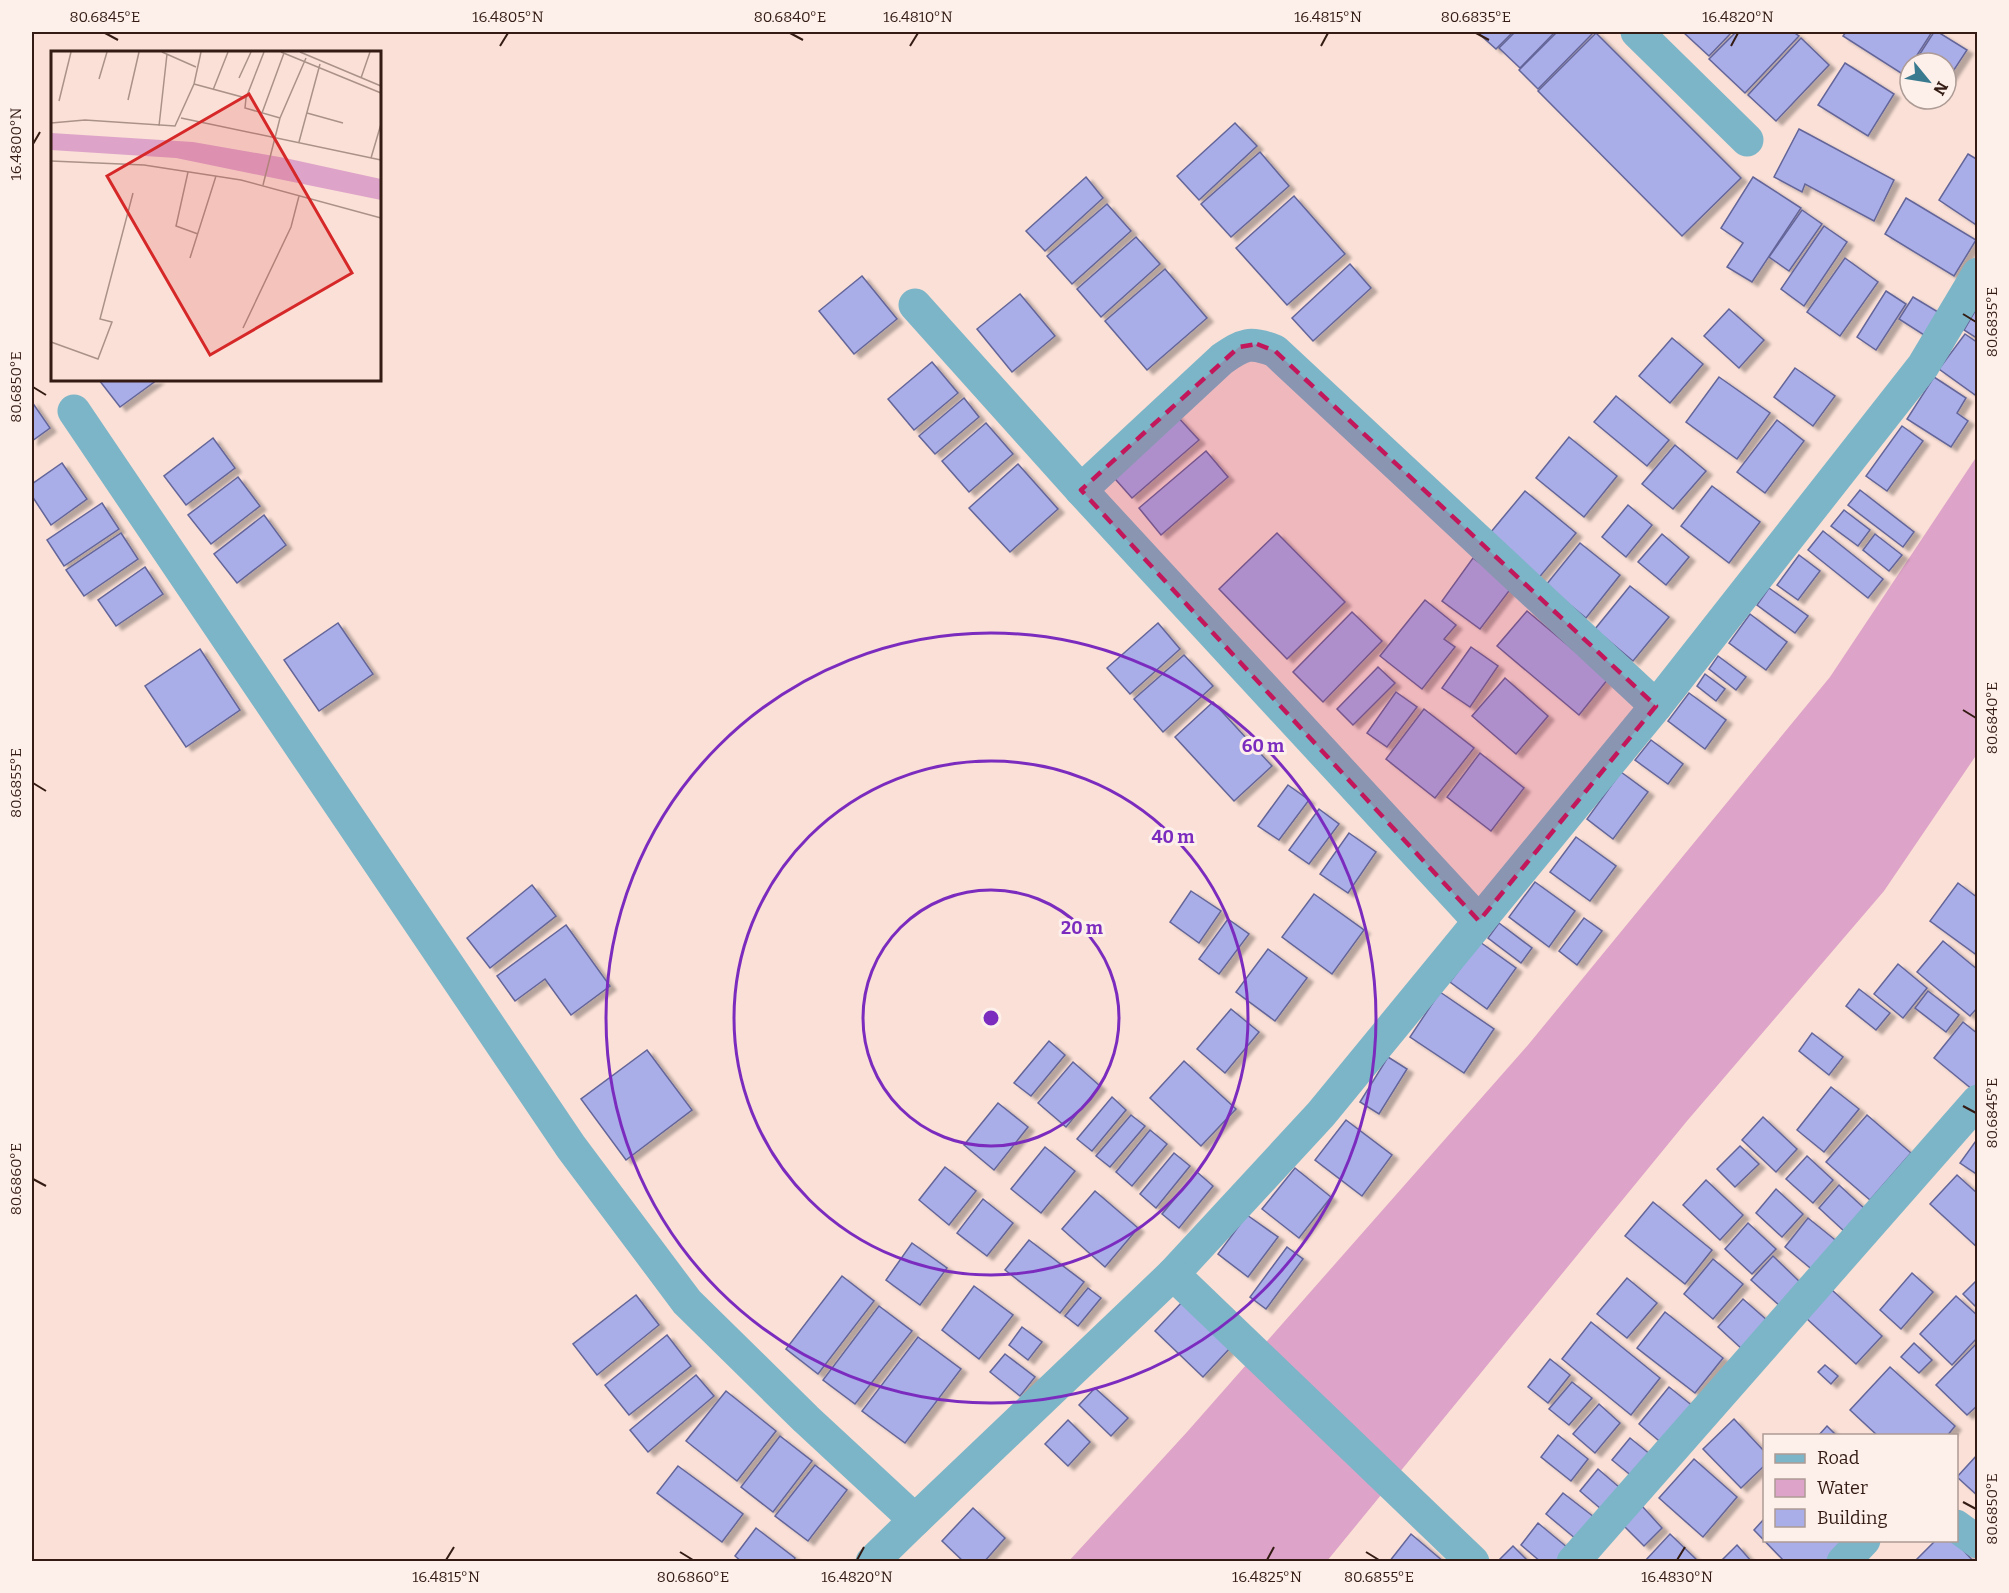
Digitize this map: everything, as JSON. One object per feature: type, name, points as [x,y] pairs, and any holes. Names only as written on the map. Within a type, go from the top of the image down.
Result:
[{"type":"street","points":[[1637,32],[1747,140]]},
{"type":"street","points":[[872,1562],[1173,1274],[1321,1114],[1656,706],[1923,366],[1977,274]]},
{"type":"street","points":[[915,305],[1081,490],[1479,921]]},
{"type":"street","points":[[1081,490],[1222,359],[1239,347],[1257,344],[1275,351],[1656,706]]},
{"type":"street","points":[[74,411],[571,1147],[687,1302],[806,1419],[915,1520]]},
{"type":"street","points":[[1573,1562],[1977,1101]]},
{"type":"street","points":[[1173,1274],[1463,1551]]},
{"type":"street","points":[[1958,1528],[1977,1542]]},
{"type":"street","points":[[1843,1562],[1862,1542]]},
{"type":"highlighted area","points":[[1257,344],[1275,351],[1656,706],[1479,921],[1081,490],[1239,347]]},
{"type":"water","points":[[1977,456],[1977,754],[1884,891],[1687,1121],[1327,1561],[1068,1562],[1187,1432],[1528,1045],[1830,677]]},
{"type":"building","points":[[1477,32],[1513,32],[1496,49]]},
{"type":"building","points":[[1515,32],[1555,32],[1520,68],[1499,48]]},
{"type":"building","points":[[1557,32],[1594,32],[1538,89],[1519,70]]},
{"type":"building","points":[[1683,32],[1732,32],[1709,56]]},
{"type":"building","points":[[1736,32],[1793,32],[1799,36],[1745,93],[1709,59]]},
{"type":"building","points":[[1846,32],[1932,32],[1920,51],[1898,51],[1898,71],[1843,36]]},
{"type":"building","points":[[1934,32],[1938,32],[1967,50],[1958,64],[1958,51],[1922,51]]},
{"type":"building","points":[[1596,33],[1741,178],[1682,236],[1538,91]]},
{"type":"building","points":[[1801,38],[1829,65],[1776,121],[1748,95]]},
{"type":"building","points":[[1845,63],[1894,94],[1868,136],[1818,105]]},
{"type":"building","points":[[1235,123],[1257,146],[1199,200],[1177,176]]},
{"type":"building","points":[[1799,129],[1894,180],[1874,221],[1805,184],[1802,192],[1774,177]]},
{"type":"building","points":[[1260,152],[1289,186],[1231,237],[1201,204]]},
{"type":"building","points":[[1968,154],[1978,160],[1978,226],[1939,200]]},
{"type":"building","points":[[1086,177],[1103,198],[1045,251],[1026,231]]},
{"type":"building","points":[[1753,177],[1801,208],[1752,282],[1727,267],[1743,243],[1721,228]]},
{"type":"building","points":[[1294,196],[1345,254],[1287,305],[1236,248]]},
{"type":"building","points":[[1906,198],[1976,240],[1954,276],[1885,234]]},
{"type":"building","points":[[1107,204],[1131,231],[1072,284],[1047,256]]},
{"type":"building","points":[[1802,210],[1822,224],[1789,271],[1769,257]]},
{"type":"building","points":[[1824,226],[1847,242],[1804,306],[1781,289]]},
{"type":"building","points":[[1136,237],[1160,264],[1101,317],[1077,289]]},
{"type":"building","points":[[1845,258],[1878,282],[1840,336],[1807,312]]},
{"type":"building","points":[[1350,264],[1371,288],[1313,341],[1292,318]]},
{"type":"building","points":[[1165,269],[1207,318],[1147,370],[1105,321]]},
{"type":"building","points":[[862,276],[897,319],[854,354],[819,311]]},
{"type":"building","points":[[1886,291],[1906,304],[1876,350],[1857,337]]},
{"type":"building","points":[[1020,294],[1055,336],[1012,372],[977,329]]},
{"type":"building","points":[[1913,297],[1938,312],[1924,335],[1899,319]]},
{"type":"building","points":[[1978,306],[1978,339],[1964,330]]},
{"type":"building","points":[[1729,309],[1764,340],[1739,368],[1704,336]]},
{"type":"building","points":[[1965,334],[1978,343],[1978,397],[1939,369]]},
{"type":"building","points":[[1672,338],[1703,364],[1670,403],[1639,376]]},
{"type":"building","points":[[932,362],[958,393],[914,430],[888,399]]},
{"type":"building","points":[[1795,368],[1835,396],[1813,426],[1774,397]]},
{"type":"building","points":[[1719,377],[1770,413],[1737,459],[1686,422]]},
{"type":"building","points":[[1934,377],[1966,398],[1957,413],[1968,421],[1951,447],[1907,419]]},
{"type":"building","points":[[100,381],[156,381],[120,407]]},
{"type":"building","points":[[1616,396],[1669,440],[1647,466],[1594,422]]},
{"type":"building","points":[[964,398],[979,417],[935,454],[919,436]]},
{"type":"building","points":[[32,402],[50,428],[32,441]]},
{"type":"building","points":[[1175,414],[1199,440],[1132,498],[1109,472]]},
{"type":"building","points":[[1777,420],[1804,441],[1765,493],[1737,472]]},
{"type":"building","points":[[986,423],[1013,454],[969,492],[942,461]]},
{"type":"building","points":[[1902,426],[1923,441],[1887,491],[1866,476]]},
{"type":"building","points":[[1569,437],[1617,476],[1584,517],[1536,478]]},
{"type":"building","points":[[213,438],[235,468],[186,505],[164,476]]},
{"type":"building","points":[[1675,445],[1706,471],[1673,509],[1642,484]]},
{"type":"building","points":[[1206,451],[1228,477],[1161,535],[1139,508]]},
{"type":"building","points":[[62,463],[87,499],[51,525],[32,496],[32,484]]},
{"type":"building","points":[[1018,464],[1058,509],[1010,552],[969,508]]},
{"type":"building","points":[[238,477],[260,506],[211,544],[188,515]]},
{"type":"building","points":[[1712,486],[1760,522],[1729,563],[1681,526]]},
{"type":"building","points":[[1860,490],[1914,532],[1903,547],[1848,505]]},
{"type":"building","points":[[1525,491],[1576,533],[1537,580],[1486,538]]},
{"type":"building","points":[[102,503],[119,529],[64,566],[47,540]]},
{"type":"building","points":[[1628,505],[1652,525],[1626,557],[1602,537]]},
{"type":"building","points":[[1844,510],[1870,530],[1858,546],[1831,526]]},
{"type":"building","points":[[264,515],[286,545],[237,583],[214,554]]},
{"type":"building","points":[[1823,531],[1883,579],[1868,598],[1808,550]]},
{"type":"building","points":[[121,533],[138,559],[84,596],[66,570]]},
{"type":"building","points":[[1277,533],[1345,602],[1287,659],[1219,589]]},
{"type":"building","points":[[1662,534],[1689,557],[1666,585],[1638,562]]},
{"type":"building","points":[[1875,534],[1902,555],[1889,571],[1863,550]]},
{"type":"building","points":[[1580,543],[1620,575],[1586,618],[1546,585]]},
{"type":"building","points":[[1799,555],[1820,571],[1798,600],[1777,585]]},
{"type":"building","points":[[1473,558],[1512,587],[1480,629],[1442,601]]},
{"type":"building","points":[[145,567],[163,594],[116,626],[98,600]]},
{"type":"building","points":[[1630,586],[1669,617],[1633,661],[1595,629]]},
{"type":"building","points":[[1769,588],[1808,616],[1795,633],[1757,605]]},
{"type":"building","points":[[1425,600],[1456,625],[1444,639],[1455,647],[1422,689],[1380,656]]},
{"type":"building","points":[[1527,611],[1608,679],[1579,715],[1497,646]]},
{"type":"building","points":[[1352,612],[1382,641],[1323,702],[1293,672]]},
{"type":"building","points":[[1750,614],[1787,642],[1766,670],[1729,643]]},
{"type":"building","points":[[338,623],[373,674],[319,711],[284,660]]},
{"type":"building","points":[[1158,623],[1180,649],[1130,694],[1107,668]]},
{"type":"building","points":[[1471,647],[1498,666],[1470,707],[1442,688]]},
{"type":"building","points":[[200,649],[240,710],[186,747],[145,686]]},
{"type":"building","points":[[1184,655],[1213,686],[1163,732],[1134,699]]},
{"type":"building","points":[[1718,656],[1746,677],[1736,690],[1709,669]]},
{"type":"building","points":[[1378,667],[1395,683],[1353,725],[1337,709]]},
{"type":"building","points":[[1705,674],[1725,689],[1716,701],[1697,686]]},
{"type":"building","points":[[1505,678],[1548,716],[1516,754],[1472,716]]},
{"type":"building","points":[[1396,692],[1417,707],[1387,747],[1367,733]]},
{"type":"building","points":[[1689,693],[1726,720],[1705,749],[1668,721]]},
{"type":"building","points":[[1213,702],[1272,766],[1234,801],[1175,737]]},
{"type":"building","points":[[1424,709],[1474,748],[1435,798],[1386,759]]},
{"type":"building","points":[[1651,740],[1683,764],[1668,784],[1635,760]]},
{"type":"building","points":[[1480,753],[1524,788],[1491,831],[1447,797]]},
{"type":"building","points":[[1621,772],[1648,792],[1613,839],[1587,819]]},
{"type":"building","points":[[1288,785],[1309,800],[1279,840],[1258,826]]},
{"type":"building","points":[[1319,809],[1339,824],[1309,864],[1289,850]]},
{"type":"building","points":[[1349,833],[1376,852],[1348,893],[1320,874]]},
{"type":"building","points":[[1576,837],[1616,866],[1590,901],[1550,872]]},
{"type":"building","points":[[1535,882],[1575,911],[1549,947],[1509,917]]},
{"type":"building","points":[[1958,883],[1978,898],[1978,956],[1930,921]]},
{"type":"building","points":[[532,885],[556,916],[490,968],[467,938]]},
{"type":"building","points":[[1191,891],[1221,911],[1199,943],[1170,922]]},
{"type":"building","points":[[1314,894],[1364,930],[1332,974],[1282,937]]},
{"type":"building","points":[[1584,918],[1602,931],[1577,965],[1559,951]]},
{"type":"building","points":[[1228,919],[1249,934],[1219,974],[1199,959]]},
{"type":"building","points":[[1499,923],[1532,948],[1521,963],[1488,938]]},
{"type":"building","points":[[566,925],[610,986],[571,1015],[545,979],[515,1001],[497,976]]},
{"type":"building","points":[[1943,941],[1978,970],[1978,1007],[1970,1016],[1917,972]]},
{"type":"building","points":[[1480,942],[1516,968],[1487,1009],[1450,982]]},
{"type":"building","points":[[1268,949],[1307,978],[1275,1021],[1236,992]]},
{"type":"building","points":[[1898,964],[1927,988],[1903,1018],[1874,994]]},
{"type":"building","points":[[1859,989],[1890,1013],[1876,1030],[1846,1006]]},
{"type":"building","points":[[1928,991],[1959,1015],[1946,1032],[1915,1008]]},
{"type":"building","points":[[1440,992],[1494,1029],[1464,1073],[1410,1037]]},
{"type":"building","points":[[1231,1009],[1259,1032],[1225,1073],[1197,1049]]},
{"type":"building","points":[[1963,1022],[1978,1034],[1978,1084],[1973,1090],[1934,1058]]},
{"type":"building","points":[[1812,1033],[1843,1057],[1829,1075],[1799,1051]]},
{"type":"building","points":[[1049,1041],[1065,1055],[1031,1096],[1014,1083]]},
{"type":"building","points":[[647,1050],[692,1110],[626,1160],[581,1099]]},
{"type":"building","points":[[1388,1057],[1407,1069],[1379,1114],[1360,1102]]},
{"type":"building","points":[[1184,1061],[1236,1109],[1201,1146],[1150,1098]]},
{"type":"building","points":[[1073,1062],[1100,1086],[1066,1127],[1038,1103]]},
{"type":"building","points":[[1831,1087],[1859,1109],[1824,1152],[1797,1130]]},
{"type":"building","points":[[1112,1097],[1126,1110],[1092,1151],[1077,1139]]},
{"type":"building","points":[[998,1103],[1028,1127],[994,1170],[964,1145]]},
{"type":"building","points":[[1131,1115],[1145,1126],[1110,1167],[1096,1156]]},
{"type":"building","points":[[1867,1115],[1911,1153],[1870,1200],[1826,1162]]},
{"type":"building","points":[[1763,1117],[1797,1149],[1776,1172],[1742,1140]]},
{"type":"building","points":[[1346,1120],[1392,1155],[1362,1196],[1315,1160]]},
{"type":"building","points":[[1150,1130],[1167,1144],[1132,1186],[1116,1172]]},
{"type":"building","points":[[1978,1138],[1978,1175],[1960,1163]]},
{"type":"building","points":[[1740,1146],[1759,1164],[1735,1187],[1717,1169]]},
{"type":"building","points":[[1045,1147],[1075,1171],[1041,1213],[1011,1189]]},
{"type":"building","points":[[1174,1153],[1190,1166],[1156,1208],[1140,1194]]},
{"type":"building","points":[[1807,1156],[1833,1180],[1813,1203],[1786,1179]]},
{"type":"building","points":[[945,1167],[976,1191],[949,1225],[919,1200]]},
{"type":"building","points":[[1295,1168],[1331,1197],[1299,1238],[1262,1209]]},
{"type":"building","points":[[1197,1172],[1213,1186],[1179,1228],[1162,1214]]},
{"type":"building","points":[[1957,1175],[1978,1194],[1978,1248],[1930,1204]]},
{"type":"building","points":[[1706,1180],[1743,1215],[1720,1240],[1683,1205]]},
{"type":"building","points":[[1839,1185],[1865,1209],[1845,1232],[1819,1208]]},
{"type":"building","points":[[1776,1189],[1803,1214],[1782,1237],[1756,1213]]},
{"type":"building","points":[[1095,1191],[1138,1228],[1105,1267],[1062,1229]]},
{"type":"building","points":[[983,1199],[1013,1223],[987,1256],[957,1233]]},
{"type":"building","points":[[1653,1202],[1712,1250],[1685,1284],[1625,1236]]},
{"type":"building","points":[[1247,1215],[1278,1237],[1248,1277],[1218,1254]]},
{"type":"building","points":[[1808,1218],[1839,1243],[1815,1272],[1785,1247]]},
{"type":"building","points":[[1748,1223],[1776,1249],[1752,1274],[1725,1249]]},
{"type":"building","points":[[1029,1240],[1084,1282],[1060,1313],[1005,1270]]},
{"type":"building","points":[[912,1243],[947,1268],[920,1305],[886,1280]]},
{"type":"building","points":[[1287,1247],[1303,1259],[1266,1309],[1250,1297]]},
{"type":"building","points":[[1773,1256],[1802,1284],[1781,1307],[1751,1280]]},
{"type":"building","points":[[1713,1259],[1743,1284],[1713,1319],[1684,1294]]},
{"type":"building","points":[[1912,1273],[1933,1292],[1901,1329],[1880,1310]]},
{"type":"building","points":[[842,1276],[874,1301],[818,1374],[786,1349]]},
{"type":"building","points":[[1627,1278],[1657,1303],[1627,1338],[1597,1314]]},
{"type":"building","points":[[1978,1279],[1978,1309],[1963,1294]]},
{"type":"building","points":[[974,1286],[1013,1315],[979,1359],[942,1330]]},
{"type":"building","points":[[1088,1288],[1101,1298],[1078,1326],[1065,1316]]},
{"type":"building","points":[[1832,1290],[1882,1336],[1856,1364],[1806,1318]]},
{"type":"building","points":[[636,1295],[659,1325],[597,1375],[573,1344]]},
{"type":"building","points":[[1956,1296],[1978,1316],[1978,1337],[1952,1365],[1920,1334]]},
{"type":"building","points":[[1743,1299],[1768,1321],[1742,1349],[1718,1327]]},
{"type":"building","points":[[1183,1301],[1231,1347],[1203,1377],[1155,1331]]},
{"type":"building","points":[[879,1306],[912,1331],[855,1404],[823,1380]]},
{"type":"building","points":[[1665,1312],[1723,1358],[1695,1393],[1637,1348]]},
{"type":"building","points":[[1591,1322],[1660,1378],[1631,1415],[1562,1359]]},
{"type":"building","points":[[1022,1327],[1042,1342],[1028,1360],[1009,1345]]},
{"type":"building","points":[[667,1335],[691,1366],[629,1415],[605,1385]]},
{"type":"building","points":[[918,1337],[961,1369],[905,1443],[862,1411]]},
{"type":"building","points":[[1978,1342],[1978,1405],[1967,1415],[1936,1385]]},
{"type":"building","points":[[1914,1343],[1932,1360],[1919,1373],[1901,1357]]},
{"type":"building","points":[[1005,1354],[1035,1377],[1020,1396],[990,1372]]},
{"type":"building","points":[[1550,1359],[1570,1375],[1548,1403],[1528,1387]]},
{"type":"building","points":[[1825,1365],[1838,1376],[1831,1384],[1818,1372]]},
{"type":"building","points":[[1890,1367],[1955,1426],[1949,1434],[1876,1434],[1850,1410]]},
{"type":"building","points":[[696,1375],[714,1396],[648,1452],[630,1430]]},
{"type":"building","points":[[1572,1382],[1592,1398],[1569,1425],[1549,1409]]},
{"type":"building","points":[[1669,1387],[1694,1407],[1664,1445],[1639,1424]]},
{"type":"building","points":[[1095,1388],[1128,1418],[1111,1436],[1079,1405]]},
{"type":"building","points":[[726,1391],[776,1431],[737,1481],[686,1441]]},
{"type":"building","points":[[1599,1404],[1620,1423],[1595,1453],[1573,1434]]},
{"type":"building","points":[[1734,1419],[1763,1450],[1763,1467],[1741,1488],[1703,1449]]},
{"type":"building","points":[[1068,1420],[1090,1442],[1068,1466],[1045,1444]]},
{"type":"building","points":[[1827,1426],[1835,1434],[1820,1434]]},
{"type":"building","points":[[1558,1435],[1588,1459],[1571,1481],[1541,1457]]},
{"type":"building","points":[[780,1436],[812,1461],[773,1512],[741,1487]]},
{"type":"building","points":[[1630,1438],[1651,1455],[1633,1477],[1612,1460]]},
{"type":"building","points":[[1978,1454],[1978,1496],[1958,1476]]},
{"type":"building","points":[[1694,1459],[1737,1497],[1703,1537],[1659,1498]]},
{"type":"building","points":[[815,1465],[847,1490],[808,1541],[775,1516]]},
{"type":"building","points":[[678,1466],[743,1514],[722,1542],[657,1493]]},
{"type":"building","points":[[1598,1469],[1619,1487],[1601,1509],[1580,1491]]},
{"type":"building","points":[[1563,1493],[1594,1517],[1576,1539],[1546,1514]]},
{"type":"building","points":[[1642,1506],[1662,1528],[1644,1546],[1623,1525]]},
{"type":"building","points":[[973,1508],[1005,1538],[984,1562],[964,1562],[942,1541]]},
{"type":"building","points":[[1763,1520],[1763,1539],[1754,1530]]},
{"type":"building","points":[[1538,1523],[1568,1548],[1557,1562],[1541,1562],[1521,1545]]},
{"type":"building","points":[[756,1528],[795,1558],[793,1562],[742,1562],[735,1556]]},
{"type":"building","points":[[1411,1534],[1444,1562],[1389,1562]]},
{"type":"building","points":[[1670,1534],[1698,1561],[1697,1562],[1644,1562]]},
{"type":"building","points":[[1766,1542],[1848,1542],[1829,1562],[1785,1562]]},
{"type":"building","points":[[1934,1542],[1956,1542],[1974,1562],[1914,1562]]},
{"type":"building","points":[[1737,1545],[1752,1562],[1720,1562]]},
{"type":"building","points":[[1513,1546],[1529,1562],[1497,1562]]}]
